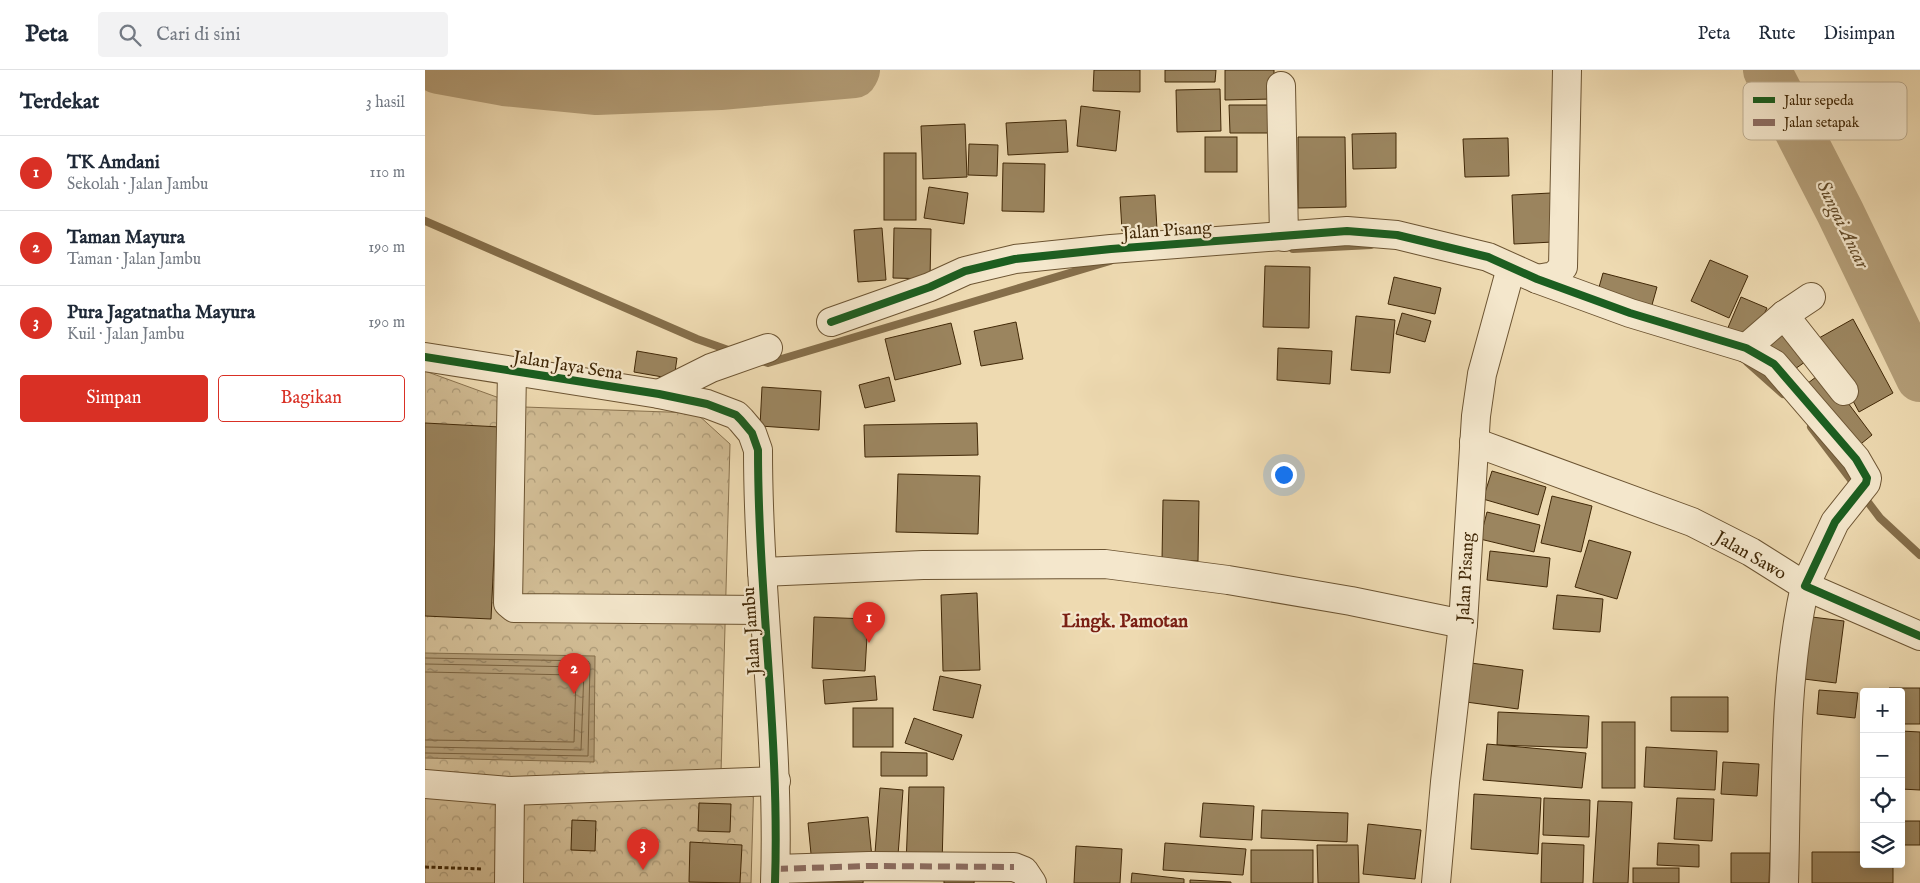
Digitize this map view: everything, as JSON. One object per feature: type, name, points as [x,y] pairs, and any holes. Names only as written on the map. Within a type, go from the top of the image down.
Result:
[{"type":"street","points":[[1509,279],[1537,279],[1554,276],[1563,267],[1567,70]]},
{"type":"street","points":[[1281,86],[1284,237]]},
{"type":"street","name":"Jalan Pisang","points":[[831,322],[930,287],[965,272],[1015,259],[1111,249],[1347,231],[1397,235],[1488,257],[1509,279],[1482,374],[1474,442],[1463,624],[1445,782],[1436,883]]},
{"type":"street","points":[[1537,279],[1630,313],[1746,348],[1774,364],[1812,406],[1864,470],[1866,483],[1844,510],[1820,551],[1805,586],[1920,636]]},
{"type":"street","points":[[1746,348],[1784,315],[1811,297]]},
{"type":"street","points":[[1784,315],[1844,392]]},
{"type":"street","points":[[659,394],[711,368],[768,348]]},
{"type":"street","name":"Jalan Jaya Sena","points":[[425,357],[659,394],[707,404]]},
{"type":"street","points":[[512,371],[508,603],[514,608],[764,610]]},
{"type":"street","name":"Jalan Jambu","points":[[707,404],[736,415],[748,427],[756,442],[764,610],[776,781],[775,876]]},
{"type":"street","name":"Jalan Sawo","points":[[1474,442],[1692,522],[1751,552],[1805,586],[1793,649],[1788,718],[1785,883]]},
{"type":"street","points":[[762,572],[923,565],[1105,564],[1228,580],[1351,601],[1463,624]]},
{"type":"street","points":[[425,784],[510,790],[776,781]]},
{"type":"street","points":[[509,877],[510,790]]},
{"type":"street","points":[[775,876],[869,866],[1023,875]]},
{"type":"path","points":[[425,867],[509,877]]},
{"type":"green space","points":[[425,371],[524,407],[696,413],[730,444],[721,773],[754,775],[751,883],[425,883]]},
{"type":"water","points":[[425,653],[595,656],[594,762],[425,758]]},
{"type":"building","points":[[1094,70],[1140,70],[1140,92],[1093,91]]},
{"type":"building","points":[[1165,70],[1216,70],[1215,82],[1165,82]]},
{"type":"building","points":[[1225,70],[1274,70],[1274,99],[1225,100]]},
{"type":"building","points":[[1220,89],[1221,131],[1177,132],[1176,90]]},
{"type":"building","points":[[1229,105],[1276,105],[1276,133],[1230,133]]},
{"type":"building","points":[[1081,106],[1120,111],[1116,151],[1077,146]]},
{"type":"building","points":[[1066,120],[1068,152],[1008,155],[1006,123]]},
{"type":"building","points":[[965,124],[967,177],[923,179],[921,126]]},
{"type":"building","points":[[1396,133],[1396,168],[1353,169],[1352,134]]},
{"type":"building","points":[[1205,137],[1237,137],[1237,172],[1205,172]]},
{"type":"building","points":[[1298,137],[1345,137],[1346,207],[1298,208]]},
{"type":"building","points":[[1508,138],[1509,176],[1465,177],[1463,139]]},
{"type":"building","points":[[969,144],[998,145],[997,176],[968,175]]},
{"type":"building","points":[[884,153],[916,153],[916,220],[884,220]]},
{"type":"building","points":[[1003,163],[1045,164],[1044,212],[1002,211]]},
{"type":"building","points":[[929,187],[968,193],[964,224],[924,218]]},
{"type":"building","points":[[1551,193],[1553,242],[1514,244],[1512,195]]},
{"type":"building","points":[[1155,195],[1157,229],[1122,231],[1120,197]]},
{"type":"building","points":[[882,228],[886,280],[858,282],[854,230]]},
{"type":"building","points":[[894,228],[931,229],[930,279],[893,278]]},
{"type":"building","points":[[1710,260],[1748,276],[1729,318],[1691,301]]},
{"type":"building","points":[[1265,266],[1310,267],[1309,328],[1263,327]]},
{"type":"building","points":[[1603,273],[1657,287],[1650,312],[1596,298]]},
{"type":"building","points":[[1394,277],[1441,288],[1435,314],[1388,304]]},
{"type":"building","points":[[1741,297],[1767,308],[1752,340],[1727,330]]},
{"type":"building","points":[[1402,313],[1431,321],[1425,342],[1396,334]]},
{"type":"building","points":[[1356,316],[1395,320],[1390,373],[1351,370]]},
{"type":"building","points":[[1853,319],[1893,393],[1859,412],[1819,338]]},
{"type":"building","points":[[1016,322],[1023,359],[981,366],[974,331]]},
{"type":"building","points":[[951,323],[961,364],[895,380],[885,339]]},
{"type":"building","points":[[1789,323],[1812,357],[1785,376],[1762,343]]},
{"type":"building","points":[[1278,348],[1332,351],[1330,384],[1277,380]]},
{"type":"building","points":[[637,351],[677,358],[674,379],[634,372]]},
{"type":"building","points":[[1824,371],[1872,435],[1852,451],[1804,386]]},
{"type":"building","points":[[889,377],[895,401],[865,408],[859,385]]},
{"type":"building","points":[[762,387],[821,391],[819,430],[760,426]]},
{"type":"building","points":[[425,423],[500,427],[491,619],[425,616]]},
{"type":"building","points":[[977,423],[978,455],[865,457],[864,425]]},
{"type":"building","points":[[1492,471],[1546,487],[1538,515],[1483,499]]},
{"type":"building","points":[[898,474],[980,476],[978,534],[896,532]]},
{"type":"building","points":[[1552,496],[1592,506],[1581,552],[1541,543]]},
{"type":"building","points":[[1163,500],[1199,501],[1198,561],[1162,560]]},
{"type":"building","points":[[1487,512],[1540,525],[1534,552],[1480,539]]},
{"type":"building","points":[[1589,540],[1631,552],[1617,599],[1575,587]]},
{"type":"building","points":[[1490,551],[1550,558],[1547,587],[1487,580]]},
{"type":"building","points":[[977,593],[980,670],[943,671],[941,595]]},
{"type":"building","points":[[1557,595],[1603,599],[1600,632],[1553,629]]},
{"type":"building","points":[[814,617],[868,619],[865,671],[812,668]]},
{"type":"building","points":[[1812,617],[1844,621],[1836,683],[1804,679]]},
{"type":"building","points":[[1471,663],[1523,670],[1518,709],[1466,702]]},
{"type":"building","points":[[875,676],[877,700],[825,704],[823,680]]},
{"type":"building","points":[[940,676],[981,685],[973,718],[933,710]]},
{"type":"building","points":[[1905,688],[1920,688],[1920,724],[1905,724]]},
{"type":"building","points":[[1819,690],[1858,693],[1855,718],[1817,714]]},
{"type":"building","points":[[1671,697],[1728,697],[1728,732],[1671,731]]},
{"type":"building","points":[[853,708],[893,708],[893,747],[853,747]]},
{"type":"building","points":[[1498,712],[1589,716],[1587,748],[1497,745]]},
{"type":"building","points":[[914,718],[962,735],[953,760],[905,743]]},
{"type":"building","points":[[1602,722],[1635,722],[1635,788],[1602,788]]},
{"type":"building","points":[[1905,731],[1920,732],[1920,790],[1905,789]]},
{"type":"building","points":[[1487,744],[1586,753],[1582,788],[1483,780]]},
{"type":"building","points":[[1646,747],[1717,751],[1715,790],[1644,787]]},
{"type":"building","points":[[881,752],[927,753],[927,776],[881,776]]},
{"type":"building","points":[[1723,762],[1759,764],[1757,796],[1721,794]]},
{"type":"building","points":[[909,787],[944,787],[942,866],[906,865]]},
{"type":"building","points":[[880,788],[903,790],[898,855],[875,853]]},
{"type":"building","points":[[1474,794],[1541,798],[1538,854],[1471,849]]},
{"type":"building","points":[[1544,798],[1590,800],[1589,837],[1543,835]]},
{"type":"building","points":[[1677,798],[1714,799],[1712,841],[1674,839]]},
{"type":"building","points":[[1598,801],[1632,802],[1628,883],[1593,883]]},
{"type":"building","points":[[699,803],[731,804],[730,832],[698,831]]},
{"type":"building","points":[[1203,803],[1254,806],[1252,840],[1200,837]]},
{"type":"building","points":[[1262,810],[1348,813],[1347,842],[1261,838]]},
{"type":"building","points":[[868,817],[872,858],[812,864],[808,823]]},
{"type":"building","points":[[572,820],[596,821],[595,851],[571,850]]},
{"type":"building","points":[[1905,821],[1920,821],[1920,845],[1905,845]]},
{"type":"building","points":[[1368,824],[1421,830],[1415,879],[1363,874]]},
{"type":"building","points":[[690,842],[742,845],[740,883],[689,882]]},
{"type":"building","points":[[1165,843],[1246,849],[1243,875],[1163,870]]},
{"type":"building","points":[[1542,843],[1584,845],[1583,883],[1541,883]]},
{"type":"building","points":[[1658,843],[1699,845],[1699,867],[1657,865]]},
{"type":"building","points":[[1317,845],[1358,845],[1359,883],[1318,883]]},
{"type":"building","points":[[1076,846],[1122,849],[1120,883],[1074,883]]},
{"type":"building","points":[[1251,850],[1313,850],[1313,883],[1251,883]]},
{"type":"building","points":[[1812,852],[1860,852],[1860,868],[1893,868],[1893,883],[1812,883]]},
{"type":"building","points":[[1731,853],[1770,853],[1769,883],[1731,883]]},
{"type":"building","points":[[810,868],[864,871],[863,883],[809,883]]},
{"type":"building","points":[[1633,868],[1679,868],[1679,883],[1633,883]]},
{"type":"building","points":[[944,873],[975,875],[974,883],[944,883]]},
{"type":"building","points":[[1132,873],[1184,879],[1184,883],[1131,883]]},
{"type":"building","points":[[1190,880],[1231,882],[1231,883],[1190,883]]},
{"type":"waterway","name":"Sungai Ancar","points":[[438,70],[504,82],[597,91],[720,86],[854,74],[856,70]]},
{"type":"waterway","name":"Sungai Ancar","points":[[1767,70],[1773,82]]},
{"type":"waterway","name":"Sungai Ancar","points":[[1803,140],[1920,378]]},
{"type":"waterway","points":[[425,221],[697,339],[734,352]]},
{"type":"waterway","points":[[1293,249],[1371,245]]},
{"type":"waterway","points":[[759,360],[768,363],[1110,261]]},
{"type":"waterway","points":[[1747,362],[1783,394]]},
{"type":"waterway","points":[[1811,427],[1880,518],[1920,555]]},
{"type":"marked path","points":[[776,869],[869,866],[1014,867]]},
{"type":"cycle path","points":[[831,322],[930,287],[965,271],[1015,259],[1111,249],[1347,231],[1397,235],[1488,257],[1537,279],[1630,313],[1746,348],[1774,364],[1856,459],[1867,478],[1866,483],[1835,522],[1805,586],[1920,636]]},
{"type":"cycle path","points":[[425,357],[659,394],[707,404],[736,415],[752,433],[758,450],[761,558],[772,721],[776,829],[775,883]]},
{"type":"place","name":"TK Amdani","points":[[869,643]]},
{"type":"place","name":"Taman Mayura","points":[[574,694]]},
{"type":"place","name":"Pura Jagatnatha Mayura","points":[[643,870]]},
{"type":"district","name":"Lingk. Pamotan","points":[[1125,620]]}]
